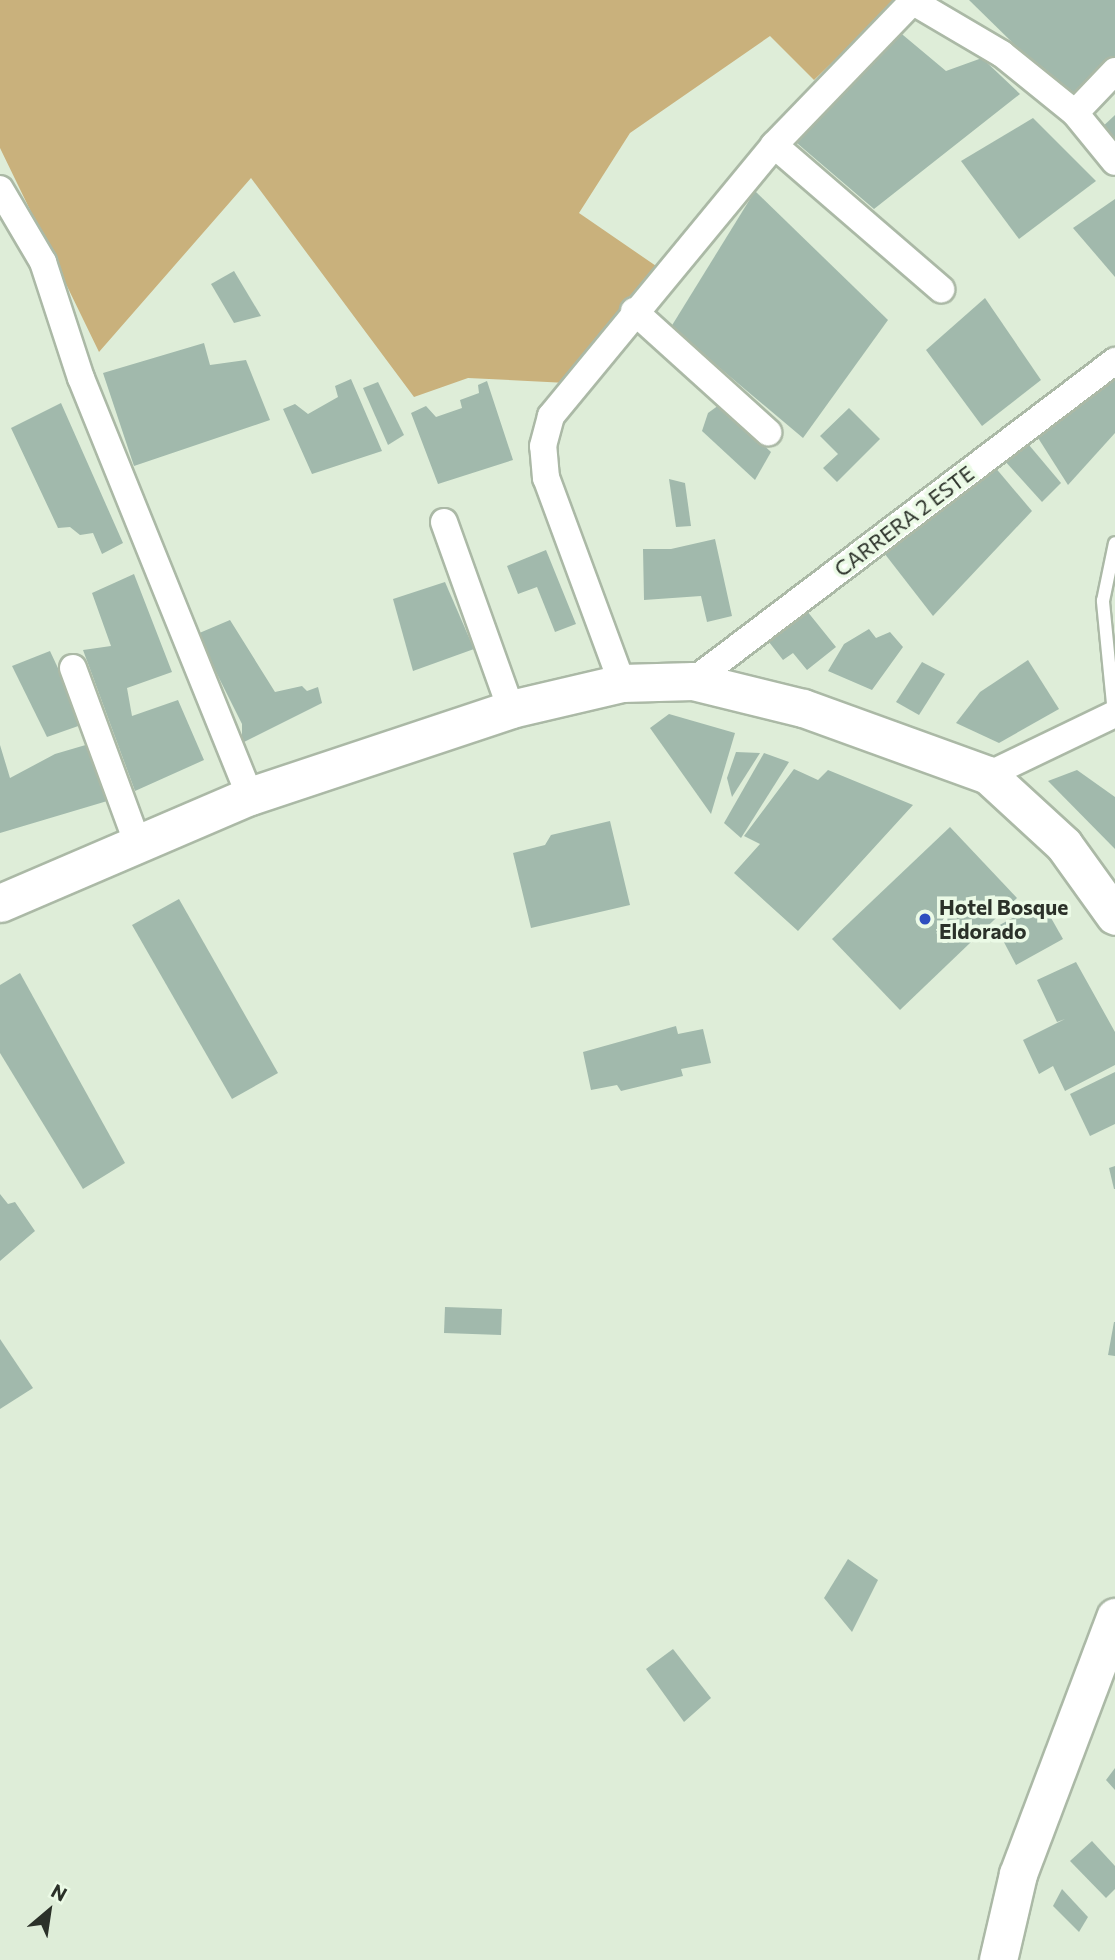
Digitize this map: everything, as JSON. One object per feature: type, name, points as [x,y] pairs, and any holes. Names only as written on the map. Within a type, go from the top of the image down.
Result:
[{"type":"main road","points":[[0,903],[139,847],[250,796],[511,709],[622,684],[693,681],[803,708],[988,775],[1064,845],[1115,916]]},
{"type":"main road","points":[[998,1960],[1018,1874],[1113,1627]]},
{"type":"street","points":[[622,684],[546,478],[543,446],[551,416],[634,311],[774,145],[913,1],[1002,54],[1075,113],[1115,162]]},
{"type":"street","points":[[1075,113],[1115,71]]},
{"type":"street","points":[[774,145],[941,289]]},
{"type":"street","points":[[0,188],[43,262],[81,378],[250,796]]},
{"type":"street","points":[[634,311],[768,432]]},
{"type":"street","name":"CARRERA 2 ESTE","points":[[693,681],[1115,361]]},
{"type":"street","points":[[444,522],[511,709]]},
{"type":"street","points":[[73,668],[139,847]]},
{"type":"street","points":[[988,775],[1115,714]]},
{"type":"lane","points":[[1115,543],[1103,601],[1115,714]]},
{"type":"shaded area","points":[[0,0],[897,0],[814,80],[770,36],[630,133],[579,213],[659,268],[567,383],[468,378],[414,397],[251,178],[99,352],[0,148]]},
{"type":"building","points":[[969,0],[1115,0],[1115,56],[1073,102]]},
{"type":"building","points":[[897,30],[946,71],[982,58],[1020,94],[874,209],[791,138]]},
{"type":"building","points":[[1115,115],[1115,151],[1099,130]]},
{"type":"building","points":[[1033,118],[1096,181],[1019,239],[961,161]]},
{"type":"building","points":[[755,191],[888,320],[803,438],[671,327]]},
{"type":"building","points":[[1115,199],[1115,277],[1073,228]]},
{"type":"building","points":[[234,271],[261,316],[234,323],[211,284]]},
{"type":"building","points":[[985,298],[1041,380],[982,426],[926,350]]},
{"type":"building","points":[[204,343],[210,365],[246,360],[270,420],[134,466],[103,373]]},
{"type":"building","points":[[1115,370],[1115,433],[1068,485],[1033,430]]},
{"type":"building","points":[[351,379],[382,451],[312,474],[283,409],[295,404],[308,414],[338,397],[335,386]]},
{"type":"building","points":[[487,381],[513,460],[438,484],[411,413],[426,406],[436,417],[462,408],[460,400],[479,393],[478,385]]},
{"type":"building","points":[[378,382],[404,435],[388,445],[363,388]]},
{"type":"building","points":[[61,403],[123,543],[102,554],[93,533],[80,535],[70,527],[58,528],[11,428]]},
{"type":"building","points":[[719,405],[771,452],[755,480],[702,431],[708,413]]},
{"type":"building","points":[[849,408],[880,439],[837,482],[823,468],[838,454],[820,436]]},
{"type":"building","points":[[1029,445],[1061,483],[1042,502],[1004,460]]},
{"type":"building","points":[[994,466],[1032,511],[933,616],[881,549]]},
{"type":"building","points":[[669,479],[685,483],[691,526],[676,527]]},
{"type":"building","points":[[715,539],[732,616],[707,622],[701,596],[644,600],[643,549],[671,549]]},
{"type":"building","points":[[546,550],[576,624],[555,632],[537,587],[518,594],[507,566]]},
{"type":"building","points":[[134,574],[172,672],[127,688],[132,716],[178,700],[204,760],[135,791],[83,650],[111,646],[92,593]]},
{"type":"building","points":[[445,582],[474,649],[413,671],[393,599]]},
{"type":"building","points":[[807,611],[836,647],[807,670],[793,653],[783,660],[769,642]]},
{"type":"building","points":[[230,620],[275,692],[302,686],[307,691],[318,687],[322,703],[242,743],[242,724],[197,634]]},
{"type":"building","points":[[869,629],[876,638],[890,632],[903,647],[872,690],[828,671],[844,644]]},
{"type":"building","points":[[50,651],[84,724],[47,737],[12,666]]},
{"type":"building","points":[[1028,660],[1059,709],[999,743],[956,723],[980,692]]},
{"type":"building","points":[[922,662],[945,674],[919,715],[896,702]]},
{"type":"building","points":[[669,714],[735,733],[711,814],[650,728]]},
{"type":"building","points":[[89,744],[114,799],[0,833],[0,745],[10,778],[55,754]]},
{"type":"building","points":[[736,752],[760,753],[732,797],[727,778]]},
{"type":"building","points":[[764,753],[789,762],[741,838],[724,823]]},
{"type":"building","points":[[794,769],[818,780],[828,770],[913,805],[798,931],[734,873],[760,844],[744,836]]},
{"type":"building","points":[[1077,770],[1115,797],[1115,849],[1048,781]]},
{"type":"building","points":[[610,821],[630,905],[531,928],[513,853],[545,845],[551,835]]},
{"type":"building","name":"Hotel Bosque Eldorado","points":[[950,827],[1017,898],[900,1010],[832,939]]},
{"type":"building","points":[[179,899],[278,1073],[232,1099],[132,925]]},
{"type":"building","points":[[1042,902],[1063,939],[1016,965],[996,927]]},
{"type":"building","points":[[1076,962],[1115,1032],[1115,1065],[1065,1091],[1053,1066],[1039,1074],[1023,1040],[1065,1019],[1057,1022],[1037,980]]},
{"type":"building","points":[[20,973],[125,1163],[83,1189],[0,1053],[0,985]]},
{"type":"building","points":[[676,1026],[678,1034],[703,1029],[711,1063],[681,1069],[683,1076],[621,1091],[617,1085],[591,1090],[583,1052]]},
{"type":"building","points":[[1115,1072],[1115,1124],[1090,1136],[1070,1094]]},
{"type":"building","points":[[1115,1166],[1115,1189],[1114,1189],[1109,1168]]},
{"type":"building","points":[[0,1194],[8,1204],[15,1202],[35,1231],[0,1261]]},
{"type":"building","points":[[445,1307],[502,1309],[501,1335],[444,1333]]},
{"type":"building","points":[[1115,1322],[1115,1356],[1108,1355]]},
{"type":"building","points":[[0,1339],[33,1388],[0,1409]]},
{"type":"building","points":[[848,1559],[878,1580],[852,1632],[824,1598]]},
{"type":"building","points":[[673,1649],[711,1698],[684,1722],[646,1669]]},
{"type":"building","points":[[1115,1768],[1115,1790],[1106,1780]]},
{"type":"building","points":[[1092,1841],[1115,1866],[1115,1889],[1106,1898],[1070,1861]]},
{"type":"building","points":[[1062,1889],[1088,1917],[1079,1932],[1053,1906]]},
{"type":"place","name":"Hotel Bosque Eldorado","points":[[925,919]]}]
